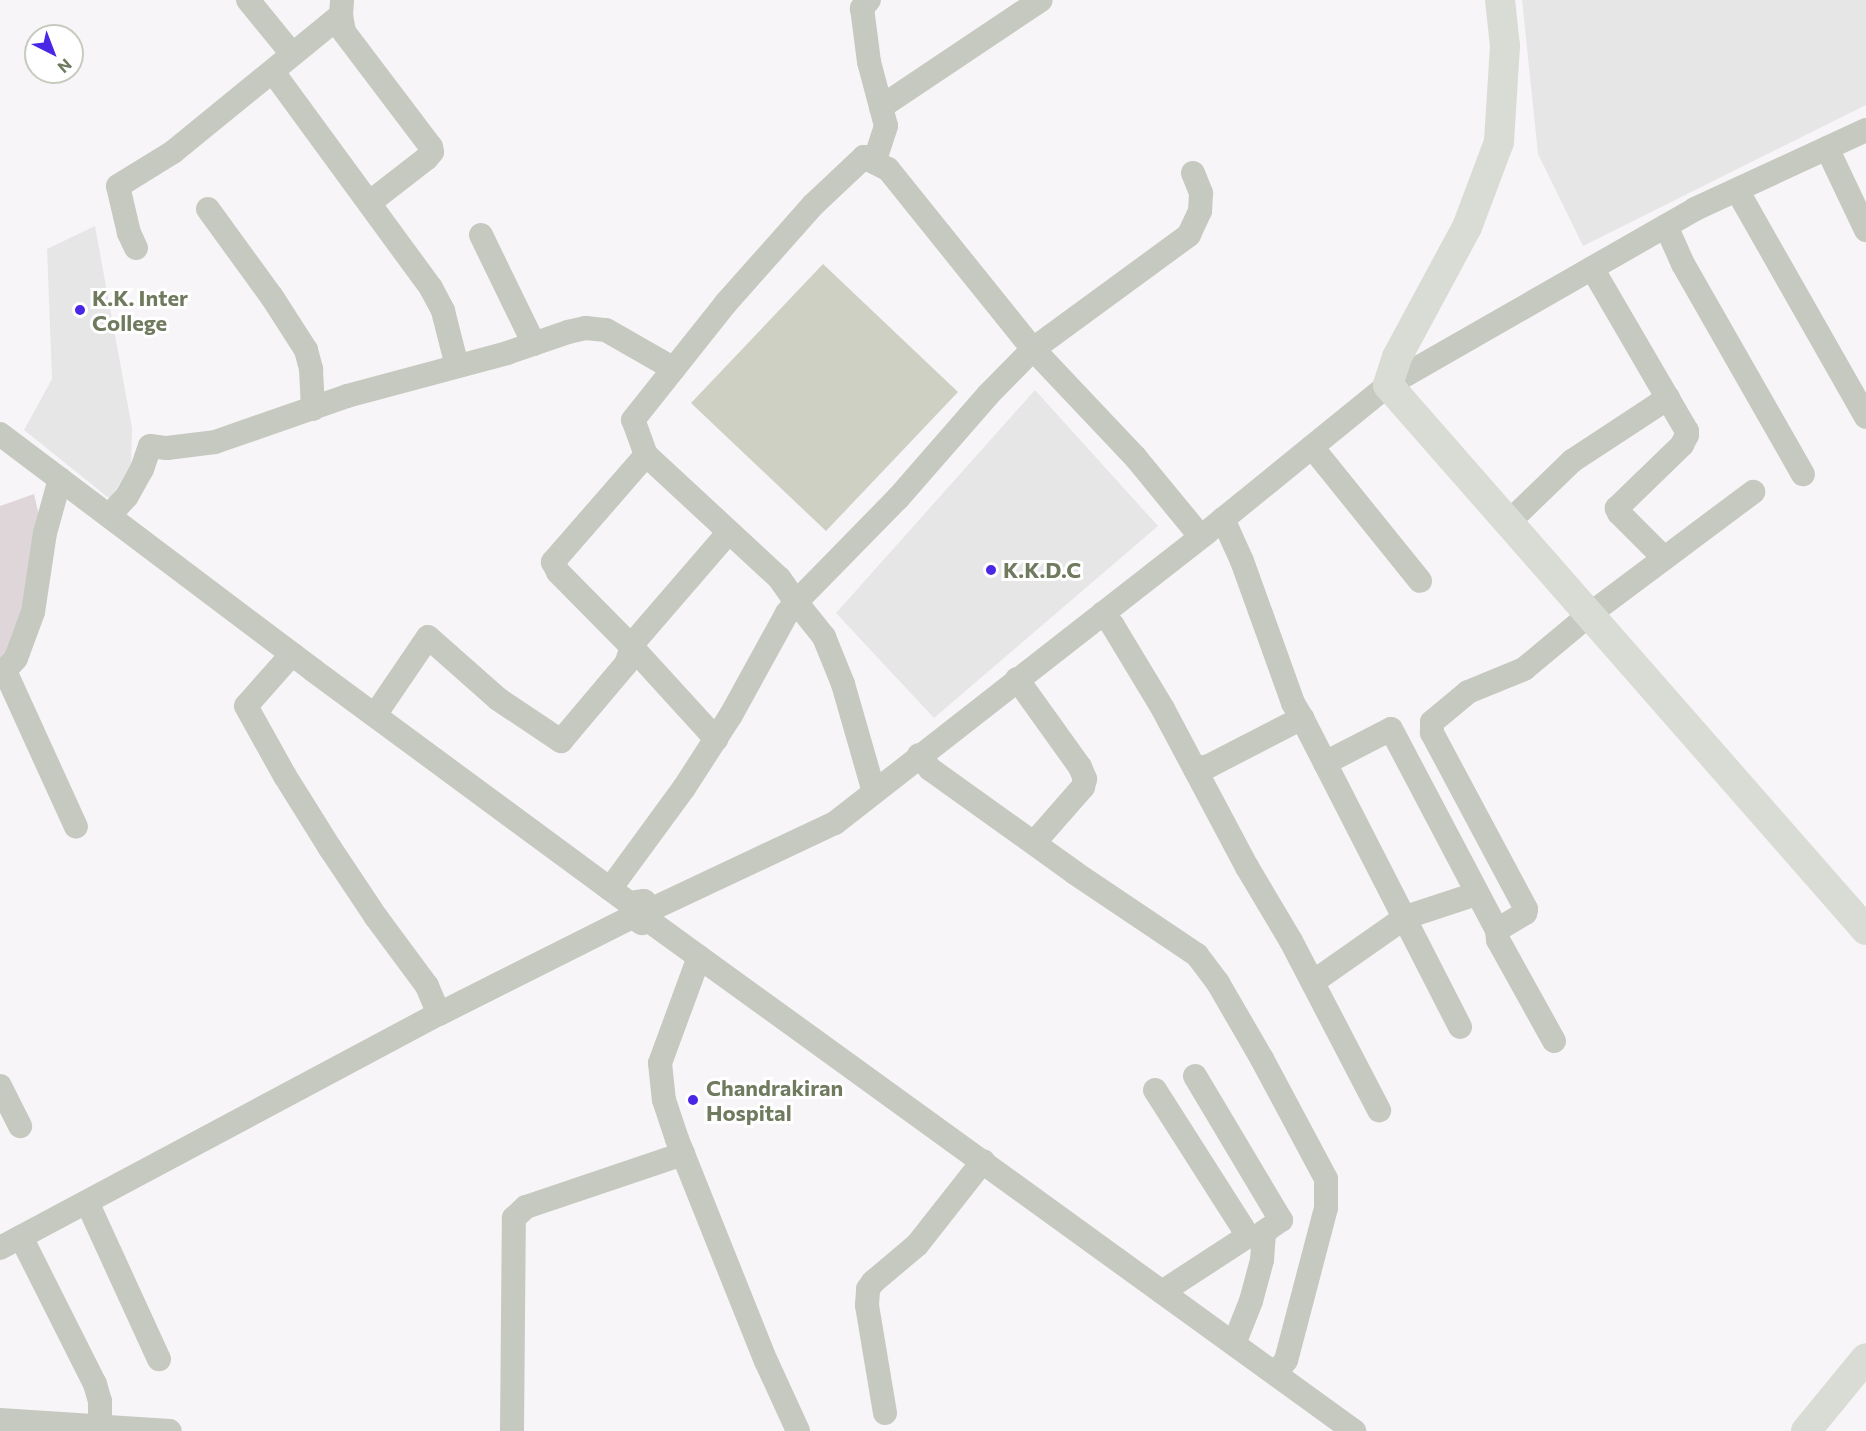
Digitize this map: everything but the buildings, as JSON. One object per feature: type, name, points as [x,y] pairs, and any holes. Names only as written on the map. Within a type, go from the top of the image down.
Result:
[{"type":"main road","points":[[1500,0],[1505,46],[1499,142],[1467,227],[1397,357],[1388,385],[1866,930]]},
{"type":"main road","points":[[1806,1431],[1866,1358]]},
{"type":"street","points":[[248,0],[292,54]]},
{"type":"street","points":[[881,106],[1041,0]]},
{"type":"street","points":[[860,4],[869,62],[886,126],[874,162]]},
{"type":"street","points":[[136,248],[129,233],[118,186],[173,152],[273,72],[342,8]]},
{"type":"street","points":[[342,8],[344,32],[431,147],[432,152],[369,203]]},
{"type":"street","points":[[273,72],[438,300],[457,366]]},
{"type":"street","points":[[0,1248],[439,1014],[641,913],[835,823],[919,755],[1224,519],[1388,385],[1666,226],[1866,130]]},
{"type":"street","points":[[1827,148],[1866,230]]},
{"type":"street","points":[[874,792],[843,684],[824,637],[779,578],[646,455],[633,420],[726,303],[813,205],[864,157],[888,169],[1033,349],[1136,458],[1201,537]]},
{"type":"street","points":[[610,889],[684,788],[716,739],[796,602],[898,498],[988,395],[1033,349],[1189,235],[1200,211],[1201,193],[1193,173]]},
{"type":"street","points":[[1737,190],[1866,417]]},
{"type":"street","points":[[208,209],[272,297],[306,350],[311,369],[313,409]]},
{"type":"street","points":[[1666,226],[1683,264],[1803,474]]},
{"type":"street","points":[[481,235],[534,344]]},
{"type":"street","points":[[1592,268],[1687,431],[1685,441],[1617,508],[1619,513],[1664,558]]},
{"type":"street","points":[[109,516],[127,496],[142,469],[150,446],[167,448],[215,442],[347,396],[586,328],[606,330],[674,369]]},
{"type":"street","points":[[1509,522],[1572,461],[1668,398]]},
{"type":"street","points":[[0,434],[699,957],[1354,1431]]},
{"type":"street","points":[[1312,447],[1420,582]]},
{"type":"street","points":[[646,455],[553,562],[558,572],[632,647],[716,739]]},
{"type":"street","points":[[60,479],[45,532],[33,612],[19,653],[3,673],[76,827]]},
{"type":"street","points":[[1497,930],[1525,913],[1526,909],[1432,733],[1432,723],[1468,692],[1524,669],[1590,614],[1753,492]]},
{"type":"street","points":[[1224,519],[1242,561],[1293,703],[1406,917],[1460,1027]]},
{"type":"street","points":[[375,715],[428,637],[498,699],[561,741],[626,664],[632,647],[729,532]]},
{"type":"street","points":[[1103,613],[1152,690],[1313,982],[1379,1110]]},
{"type":"street","points":[[292,654],[246,706],[285,776],[330,848],[376,917],[427,986],[439,1014]]},
{"type":"street","points":[[1017,679],[1080,767],[1084,779],[1083,787],[1034,843]]},
{"type":"street","points":[[1195,769],[1209,766],[1302,718]]},
{"type":"street","points":[[1325,763],[1391,729],[1497,930],[1498,940],[1554,1041]]},
{"type":"street","points":[[919,755],[930,769],[1197,955],[1218,983],[1319,1161],[1326,1179],[1326,1208],[1286,1359],[1276,1374]]},
{"type":"street","points":[[1313,982],[1406,917],[1467,897]]},
{"type":"street","points":[[699,957],[660,1063],[664,1100],[683,1154],[766,1361],[798,1431]]},
{"type":"street","points":[[1162,1292],[1281,1220],[1195,1076]]},
{"type":"street","points":[[0,1086],[20,1126]]},
{"type":"street","points":[[1155,1090],[1257,1234],[1262,1260],[1251,1301],[1234,1344]]},
{"type":"street","points":[[512,1431],[514,1218],[526,1207],[683,1154]]},
{"type":"street","points":[[885,1413],[867,1305],[868,1289],[873,1282],[917,1245],[983,1161]]},
{"type":"street","points":[[87,1202],[159,1359]]},
{"type":"street","points":[[21,1237],[95,1384],[100,1401],[100,1426]]},
{"type":"street","points":[[0,1420],[31,1426],[100,1426],[170,1431]]},
{"type":"shaded area","points":[[1522,0],[1866,0],[1866,105],[1583,246],[1538,154]]},
{"type":"shaded area","name":"K.K. Inter College","points":[[95,226],[132,428],[131,465],[110,499],[24,430],[52,379],[47,249]]},
{"type":"shaded area","points":[[823,264],[958,392],[826,531],[691,403]]},
{"type":"shaded area","name":"K.K.D.C","points":[[1035,390],[1158,526],[934,718],[836,613]]},
{"type":"shaded area","points":[[34,494],[40,520],[10,663],[0,672],[0,506]]},
{"type":"place","name":"K.K. Inter College","points":[[80,310]]},
{"type":"place","name":"K.K.D.C","points":[[991,570]]},
{"type":"place","name":"Chandrakiran Hospital","points":[[693,1100]]}]
